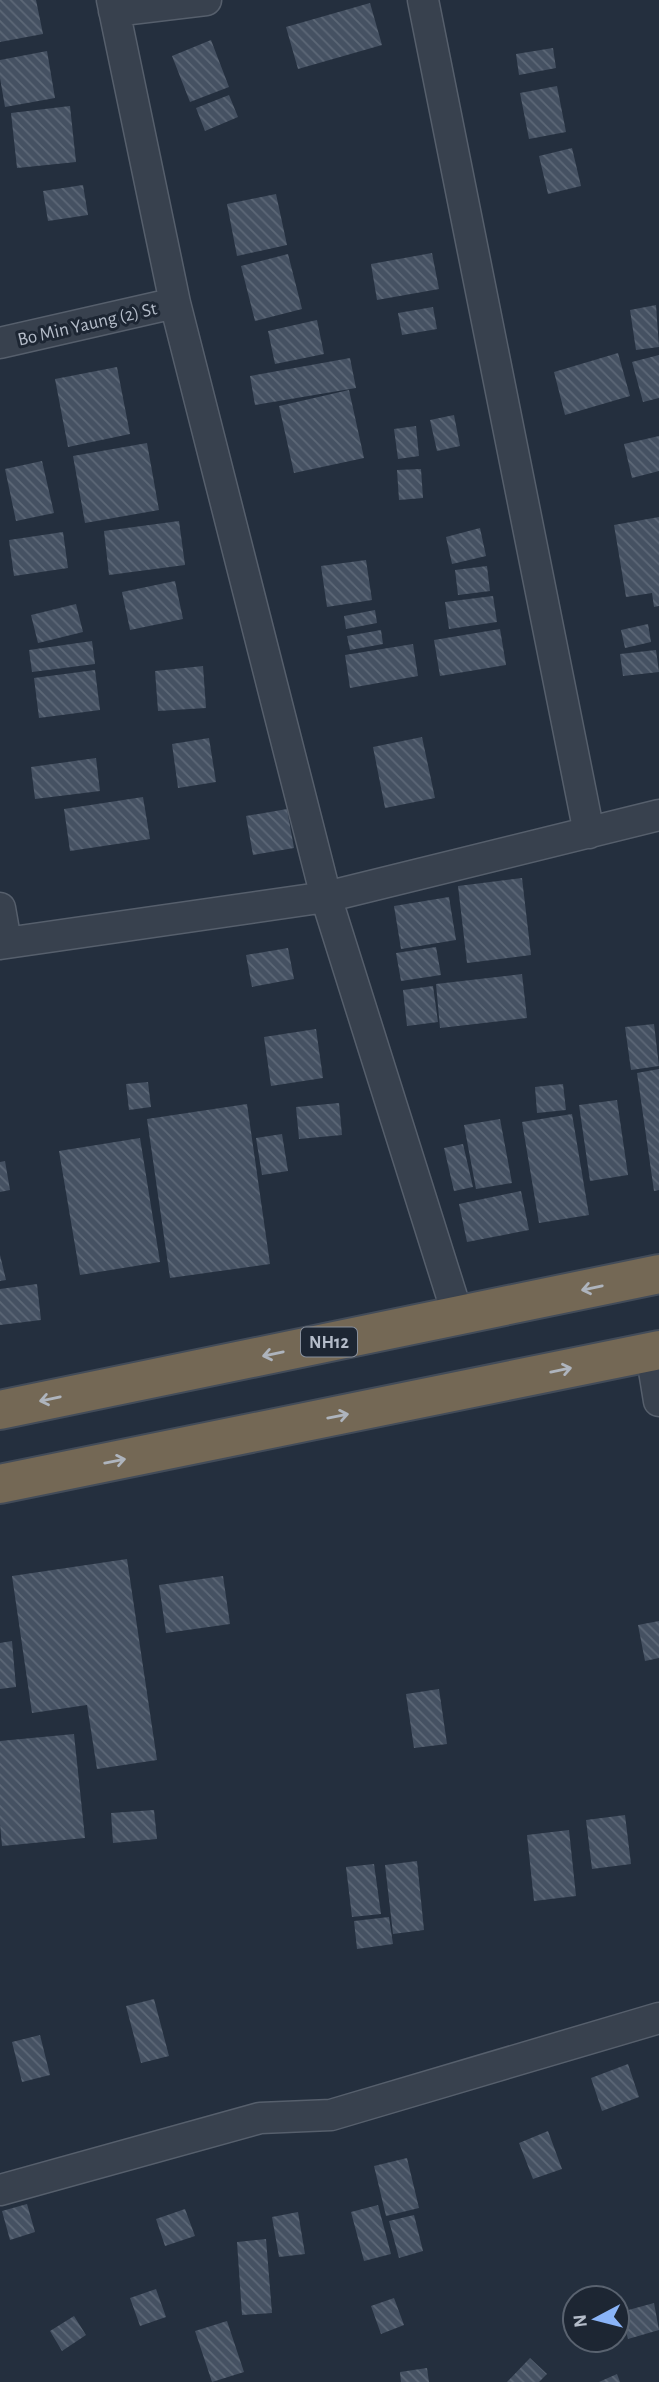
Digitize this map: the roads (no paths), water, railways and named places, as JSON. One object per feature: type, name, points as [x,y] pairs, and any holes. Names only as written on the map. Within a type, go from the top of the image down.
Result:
[{"type":"highway","name":"NH12","points":[[0,1410],[659,1275]]},
{"type":"highway","points":[[0,1484],[655,1351]]},
{"type":"street","points":[[206,0],[113,5],[175,303],[326,897],[458,1316]]},
{"type":"street","points":[[423,0],[589,833]]},
{"type":"street","name":"Bo Min Yaung (2) St","points":[[0,342],[175,303]]},
{"type":"street","points":[[0,908],[3,943],[326,897],[659,815]]},
{"type":"street","points":[[655,1351],[659,1401]]},
{"type":"street","points":[[0,2190],[260,2118],[331,2115],[659,2018]]}]
